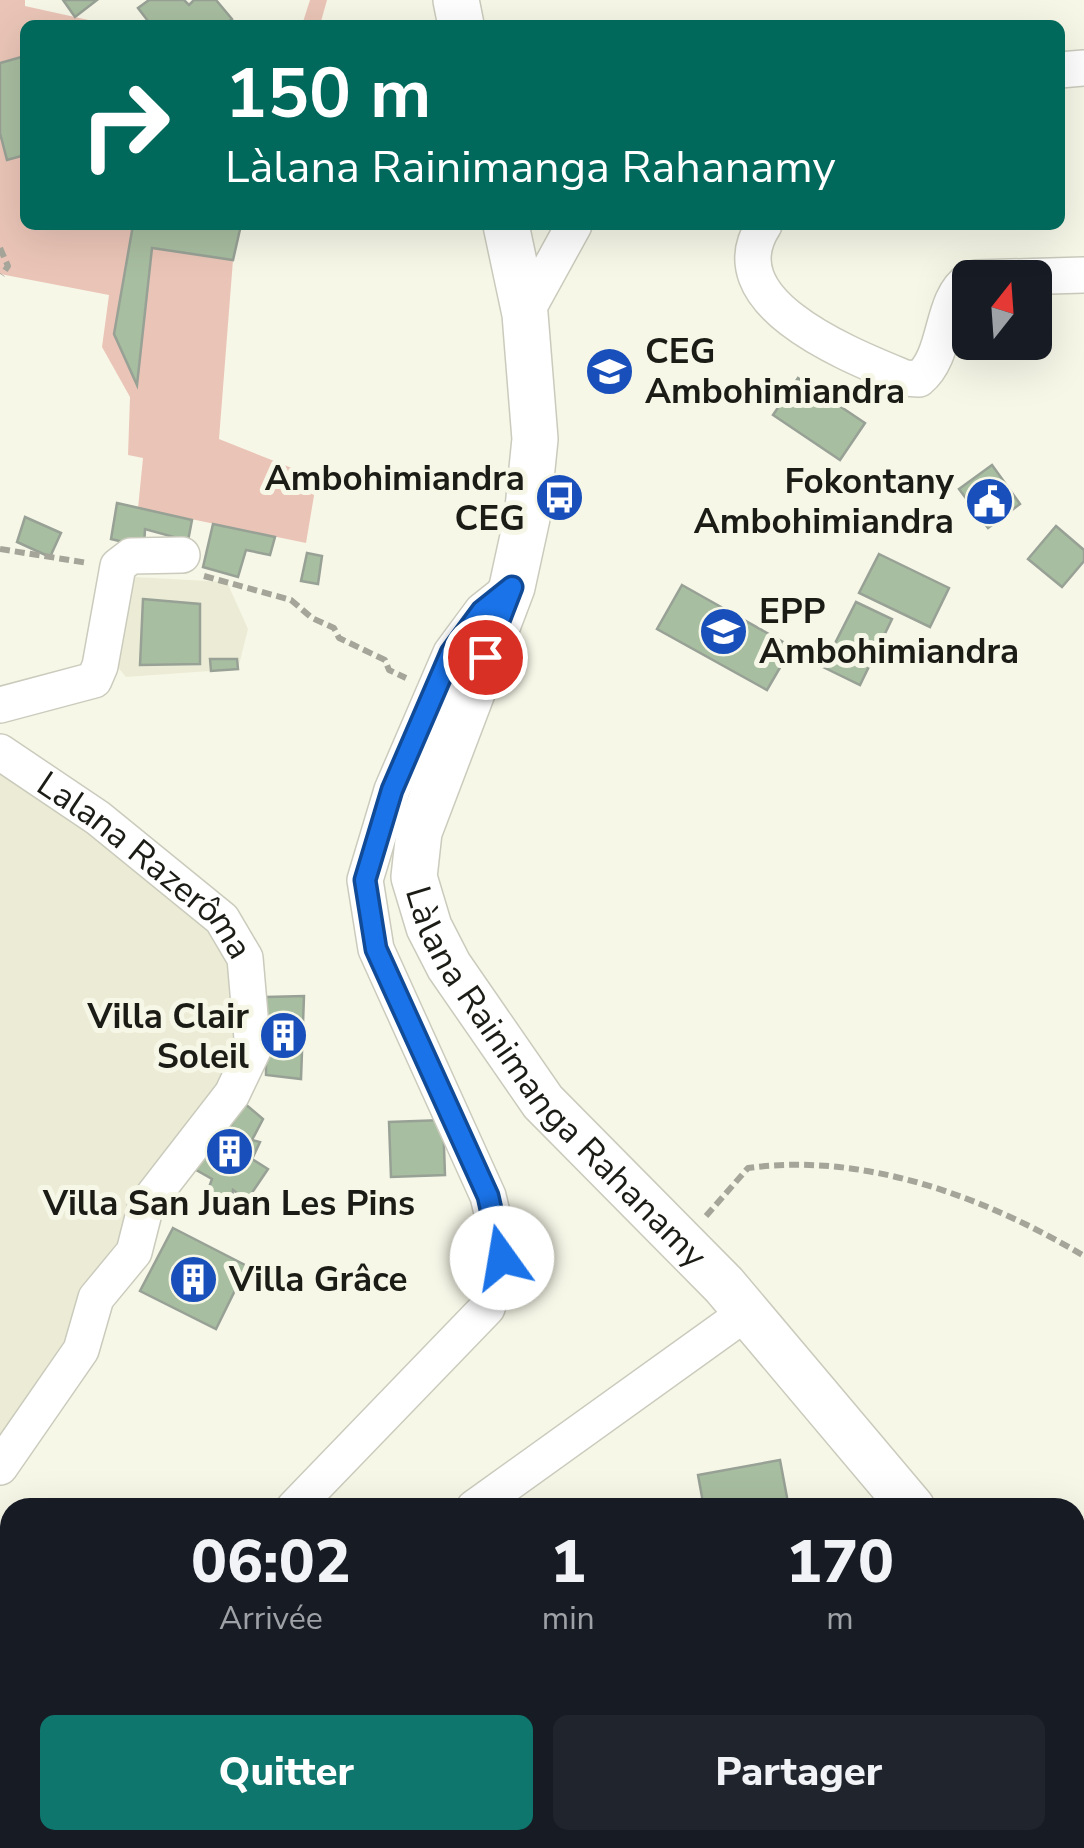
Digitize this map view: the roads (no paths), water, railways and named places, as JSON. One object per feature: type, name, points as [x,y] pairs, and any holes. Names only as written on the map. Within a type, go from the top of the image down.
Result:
[{"type":"main road","name":"Làlana Rainimanga Rahanamy","points":[[507,230],[525,314],[535,439],[528,518],[512,587],[419,832],[414,877],[429,927],[449,966],[544,1102],[688,1247],[904,1498]]},
{"type":"street","points":[[525,314],[571,230]]},
{"type":"street","points":[[762,230],[752,260],[761,291],[804,328],[905,378],[919,379],[935,362],[952,310]]},
{"type":"street","points":[[1052,276],[1084,275]]},
{"type":"street","points":[[0,705],[94,680],[118,566],[131,556],[188,566]]},
{"type":"street","points":[[304,1498],[487,1308],[502,1258],[488,1196],[376,949],[365,880],[392,790],[451,653],[482,611],[512,587]]},
{"type":"street","name":"Lalana Razerôma","points":[[0,752],[98,818],[222,920],[245,958],[254,1050],[232,1094],[146,1204],[134,1252],[96,1298],[81,1350],[0,1467]]},
{"type":"street","points":[[488,1498],[747,1312]]},
{"type":"place","name":"CEG Ambohimiandra","points":[[610,371]]},
{"type":"place","name":"Ambohimiandra CEG","points":[[560,498]]},
{"type":"place","name":"Fokontany Ambohimiandra","points":[[989,501]]},
{"type":"place","name":"EPP Ambohimiandra","points":[[724,631]]},
{"type":"place","name":"Villa Clair Soleil","points":[[284,1036]]},
{"type":"place","name":"Villa San Juan Les Pins","points":[[229,1151]]},
{"type":"place","name":"Villa Grâce","points":[[194,1279]]}]
